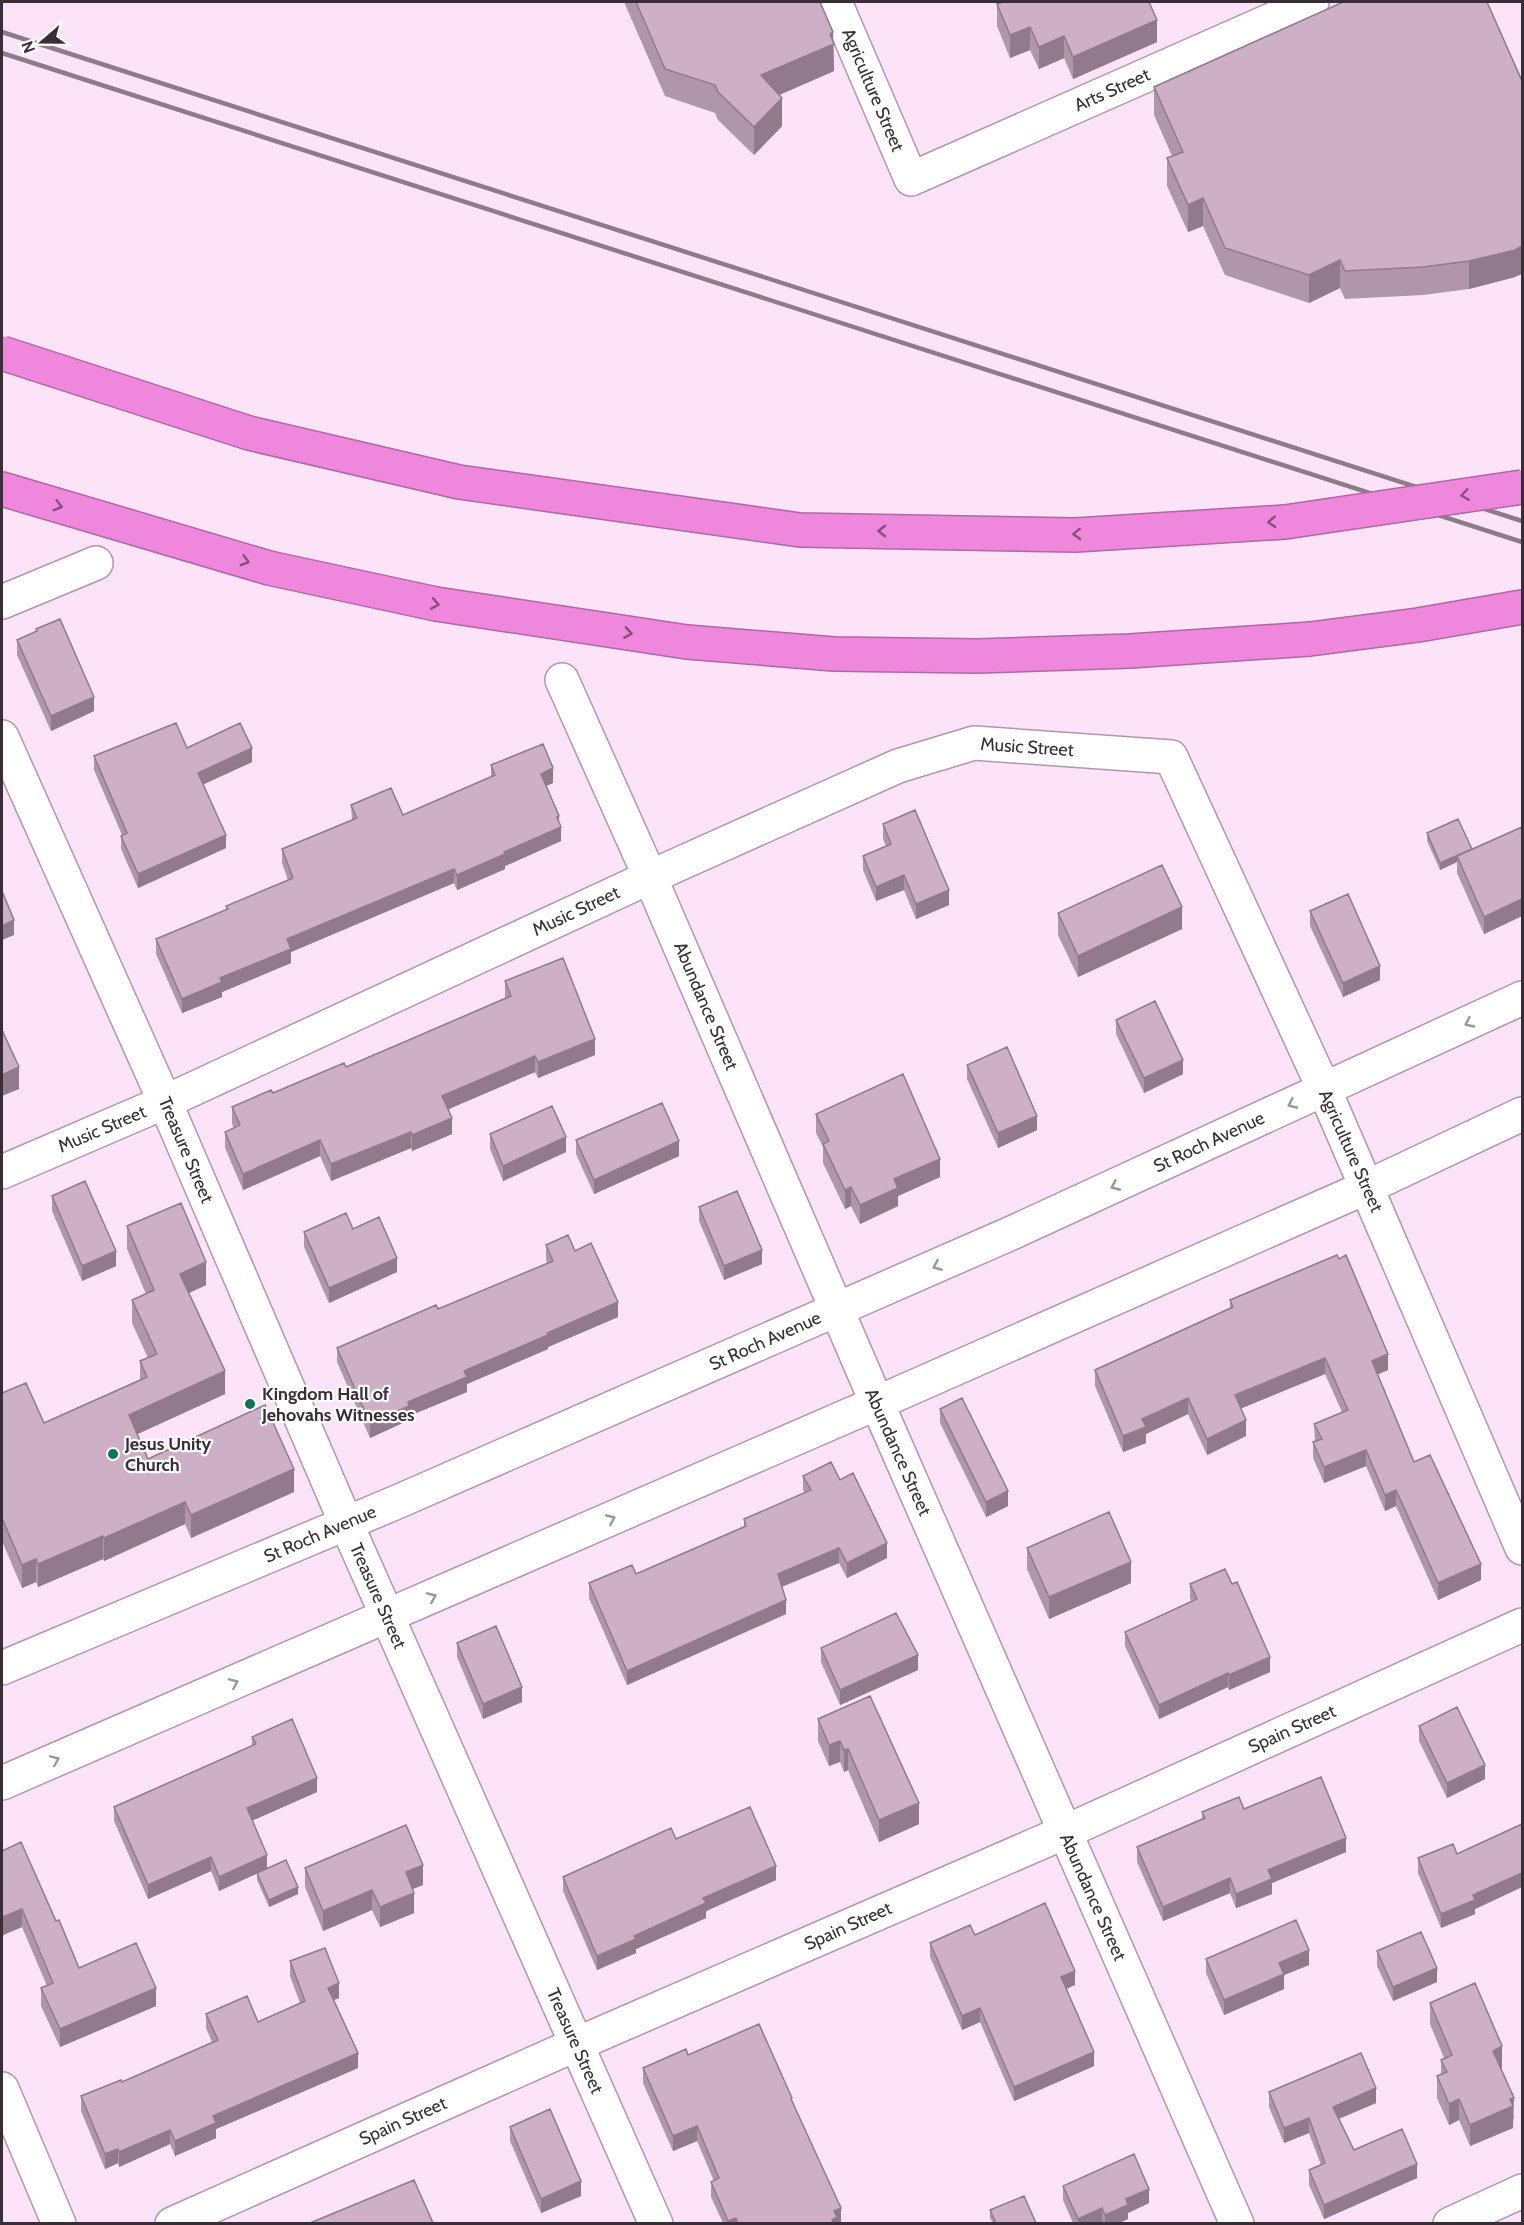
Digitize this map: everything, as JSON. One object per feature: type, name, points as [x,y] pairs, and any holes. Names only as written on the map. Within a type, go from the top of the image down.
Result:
[{"type":"highway","points":[[2,353],[249,433],[459,482],[800,530],[1088,534],[1285,522],[1522,487]]},
{"type":"highway","points":[[2,489],[269,568],[436,604],[687,642],[834,654],[977,656],[1130,651],[1310,639],[1418,625],[1522,607]]},
{"type":"street","name":"Agriculture Street","points":[[835,2],[911,179]]},
{"type":"street","name":"Arts Street","points":[[911,179],[1312,2]]},
{"type":"street","points":[[2,602],[96,562]]},
{"type":"street","name":"Abundance Street","points":[[562,680],[1236,2223]]},
{"type":"street","name":"Treasure Street","points":[[2,737],[165,1102],[346,1523],[656,2223]]},
{"type":"street","name":"Music Street","points":[[2,1172],[165,1102],[650,877],[898,766],[974,743],[1172,757]]},
{"type":"street","name":"Agriculture Street","points":[[1172,757],[1324,1089],[1522,1548]]},
{"type":"street","name":"St Roch Avenue","points":[[2,1668],[346,1523],[837,1310],[1016,1231],[1522,998]]},
{"type":"street","points":[[2,1783],[877,1403],[1367,1187],[1522,1114]]},
{"type":"street","name":"Spain Street","points":[[172,2223],[1065,1832],[1522,1625]]},
{"type":"street","points":[[2,2089],[59,2223]]},
{"type":"street","points":[[1450,2223],[1522,2191]]},
{"type":"building","points":[[636,2],[820,2],[833,32],[830,34],[834,44],[761,75],[782,98],[754,127],[718,92],[715,85],[665,69]]},
{"type":"building","points":[[1003,2],[1149,2],[1157,20],[1073,57],[1064,36],[1039,47],[1030,27],[1010,35],[997,4]]},
{"type":"building","points":[[1343,2],[1487,2],[1522,81],[1522,246],[1515,250],[1469,261],[1423,267],[1345,271],[1340,260],[1309,275],[1225,248],[1203,198],[1188,205],[1167,158],[1183,152],[1154,87]]},
{"type":"building","points":[[60,619],[94,697],[51,716],[17,640]]},
{"type":"building","points":[[176,723],[187,748],[240,723],[252,748],[198,773],[226,835],[138,874],[121,836],[127,833],[94,756]]},
{"type":"building","points":[[543,744],[553,768],[541,774],[559,816],[557,817],[561,827],[457,875],[454,869],[287,939],[291,949],[220,978],[222,982],[182,999],[156,939],[228,909],[226,906],[293,878],[282,849],[357,818],[351,805],[391,788],[403,815],[495,775],[491,765]]},
{"type":"building","points":[[915,810],[949,890],[916,904],[904,875],[876,887],[863,856],[891,844],[883,824]]},
{"type":"building","points":[[1458,819],[1472,849],[1440,863],[1427,833]]},
{"type":"building","points":[[1522,827],[1522,899],[1484,917],[1457,856]]},
{"type":"building","points":[[1162,865],[1182,907],[1078,956],[1058,913]]},
{"type":"building","points":[[2,891],[14,920],[2,926]]},
{"type":"building","points":[[1348,894],[1380,966],[1343,983],[1310,911]]},
{"type":"building","points":[[563,958],[595,1039],[538,1062],[535,1056],[442,1096],[452,1118],[412,1135],[411,1132],[331,1164],[320,1140],[243,1174],[225,1132],[240,1125],[232,1107],[271,1090],[273,1093],[344,1063],[346,1067],[511,996],[505,981]]},
{"type":"building","points":[[1155,1001],[1183,1060],[1144,1078],[1116,1020]]},
{"type":"building","points":[[2,1030],[19,1067],[2,1075]]},
{"type":"building","points":[[1007,1047],[1037,1116],[998,1133],[967,1065]]},
{"type":"building","points":[[903,1074],[940,1159],[894,1179],[898,1188],[860,1205],[851,1187],[845,1190],[823,1144],[829,1141],[816,1114]]},
{"type":"building","points":[[662,1103],[679,1141],[594,1180],[576,1140]]},
{"type":"building","points":[[552,1106],[566,1137],[503,1166],[490,1134]]},
{"type":"building","points":[[85,1181],[116,1251],[82,1266],[52,1196]]},
{"type":"building","points":[[737,1191],[762,1250],[724,1266],[699,1207]]},
{"type":"building","points":[[181,1203],[206,1262],[180,1274],[225,1371],[129,1415],[148,1459],[265,1405],[294,1469],[191,1515],[185,1502],[38,1564],[36,1559],[22,1565],[2,1518],[2,1393],[26,1383],[44,1423],[147,1377],[140,1361],[157,1354],[132,1300],[154,1290],[127,1226]]},
{"type":"building","points":[[346,1213],[353,1229],[379,1217],[397,1258],[329,1288],[304,1232]]},
{"type":"building","points":[[568,1235],[575,1251],[591,1243],[618,1302],[464,1371],[467,1377],[408,1402],[409,1406],[370,1423],[337,1348],[436,1305],[438,1309],[553,1261],[546,1245]]},
{"type":"building","points":[[1337,1255],[1339,1259],[1346,1255],[1388,1354],[1372,1361],[1414,1462],[1430,1455],[1481,1564],[1438,1583],[1396,1490],[1385,1495],[1366,1450],[1324,1467],[1313,1442],[1322,1439],[1314,1424],[1348,1410],[1325,1358],[1235,1395],[1246,1420],[1207,1439],[1188,1398],[1142,1419],[1146,1427],[1123,1436],[1095,1370],[1233,1307],[1230,1300]]},
{"type":"building","points":[[962,1398],[1008,1491],[986,1502],[940,1409]]},
{"type":"building","points":[[831,1462],[840,1480],[853,1473],[887,1543],[847,1563],[839,1548],[778,1574],[786,1600],[627,1671],[589,1583],[632,1565],[636,1574],[746,1526],[744,1519],[811,1490],[803,1476]]},
{"type":"building","points":[[1109,1512],[1131,1562],[1049,1597],[1027,1548]]},
{"type":"building","points":[[1225,1569],[1232,1584],[1237,1582],[1270,1657],[1229,1675],[1228,1673],[1159,1705],[1125,1632],[1197,1599],[1190,1584]]},
{"type":"building","points":[[896,1613],[918,1655],[840,1690],[821,1648]]},
{"type":"building","points":[[496,1626],[522,1687],[483,1704],[457,1643]]},
{"type":"building","points":[[870,1696],[919,1803],[879,1820],[848,1749],[844,1750],[840,1741],[829,1745],[818,1719]]},
{"type":"building","points":[[1457,1707],[1485,1765],[1447,1783],[1419,1726]]},
{"type":"building","points":[[292,1719],[317,1778],[247,1808],[267,1855],[219,1877],[211,1857],[148,1885],[114,1807],[256,1744],[252,1737]]},
{"type":"building","points":[[1321,1777],[1346,1838],[1268,1870],[1272,1879],[1236,1894],[1230,1878],[1163,1907],[1137,1847],[1205,1818],[1202,1812],[1239,1797],[1244,1809]]},
{"type":"building","points":[[750,1807],[776,1866],[703,1898],[706,1903],[634,1936],[636,1939],[597,1956],[563,1877],[671,1828],[676,1839]]},
{"type":"building","points":[[1522,1824],[1522,1873],[1473,1895],[1475,1900],[1441,1914],[1418,1858],[1453,1844],[1457,1854]]},
{"type":"building","points":[[406,1825],[423,1865],[406,1872],[414,1893],[380,1907],[372,1890],[323,1911],[305,1868]]},
{"type":"building","points":[[21,1842],[56,1921],[59,1920],[79,1968],[136,1943],[156,1988],[60,2029],[41,1988],[53,1983],[22,1909],[3,1917],[2,1913],[2,1851]]},
{"type":"building","points":[[286,1860],[298,1887],[269,1900],[257,1873]]},
{"type":"building","points":[[1045,1903],[1075,1971],[1061,1977],[1094,2052],[1014,2087],[980,2008],[962,2016],[930,1943],[970,1925],[975,1935]]},
{"type":"building","points":[[1296,1920],[1309,1950],[1279,1963],[1284,1974],[1224,2000],[1206,1959]]},
{"type":"building","points":[[1421,1932],[1437,1968],[1393,1987],[1377,1951]]},
{"type":"building","points":[[325,1948],[339,1983],[328,1988],[358,2053],[213,2116],[216,2123],[175,2141],[170,2130],[119,2152],[118,2149],[105,2154],[81,2096],[121,2080],[122,2082],[218,2040],[206,2014],[247,1996],[258,2022],[305,2001],[290,1961]]},
{"type":"building","points":[[1475,1983],[1502,2046],[1493,2051],[1514,2098],[1510,2099],[1513,2106],[1470,2125],[1459,2099],[1449,2104],[1437,2076],[1447,2072],[1441,2060],[1452,2055],[1430,2003]]},
{"type":"building","points":[[759,2024],[841,2208],[834,2211],[837,2217],[832,2220],[834,2223],[738,2223],[736,2218],[728,2221],[711,2182],[719,2178],[697,2126],[673,2136],[643,2068],[686,2049],[688,2055]]},
{"type":"building","points":[[1361,2053],[1376,2088],[1333,2107],[1354,2150],[1402,2129],[1417,2164],[1324,2205],[1309,2170],[1325,2163],[1309,2118],[1284,2128],[1269,2092]]},
{"type":"building","points":[[550,2109],[581,2181],[541,2199],[510,2127]]},
{"type":"building","points":[[1134,2154],[1149,2189],[1126,2199],[1128,2205],[1105,2215],[1102,2208],[1078,2219],[1063,2186]]},
{"type":"building","points":[[414,2180],[433,2223],[310,2223]]},
{"type":"building","points":[[1024,2196],[1036,2223],[996,2223],[990,2210]]},
{"type":"railway","points":[[2,32],[1522,521]]},
{"type":"railway","points":[[2,53],[1522,542]]},
{"type":"place","name":"Kingdom Hall of Jehovahs Witnesses","points":[[250,1404]]},
{"type":"place","name":"Jesus Unity Church","points":[[113,1454]]}]
